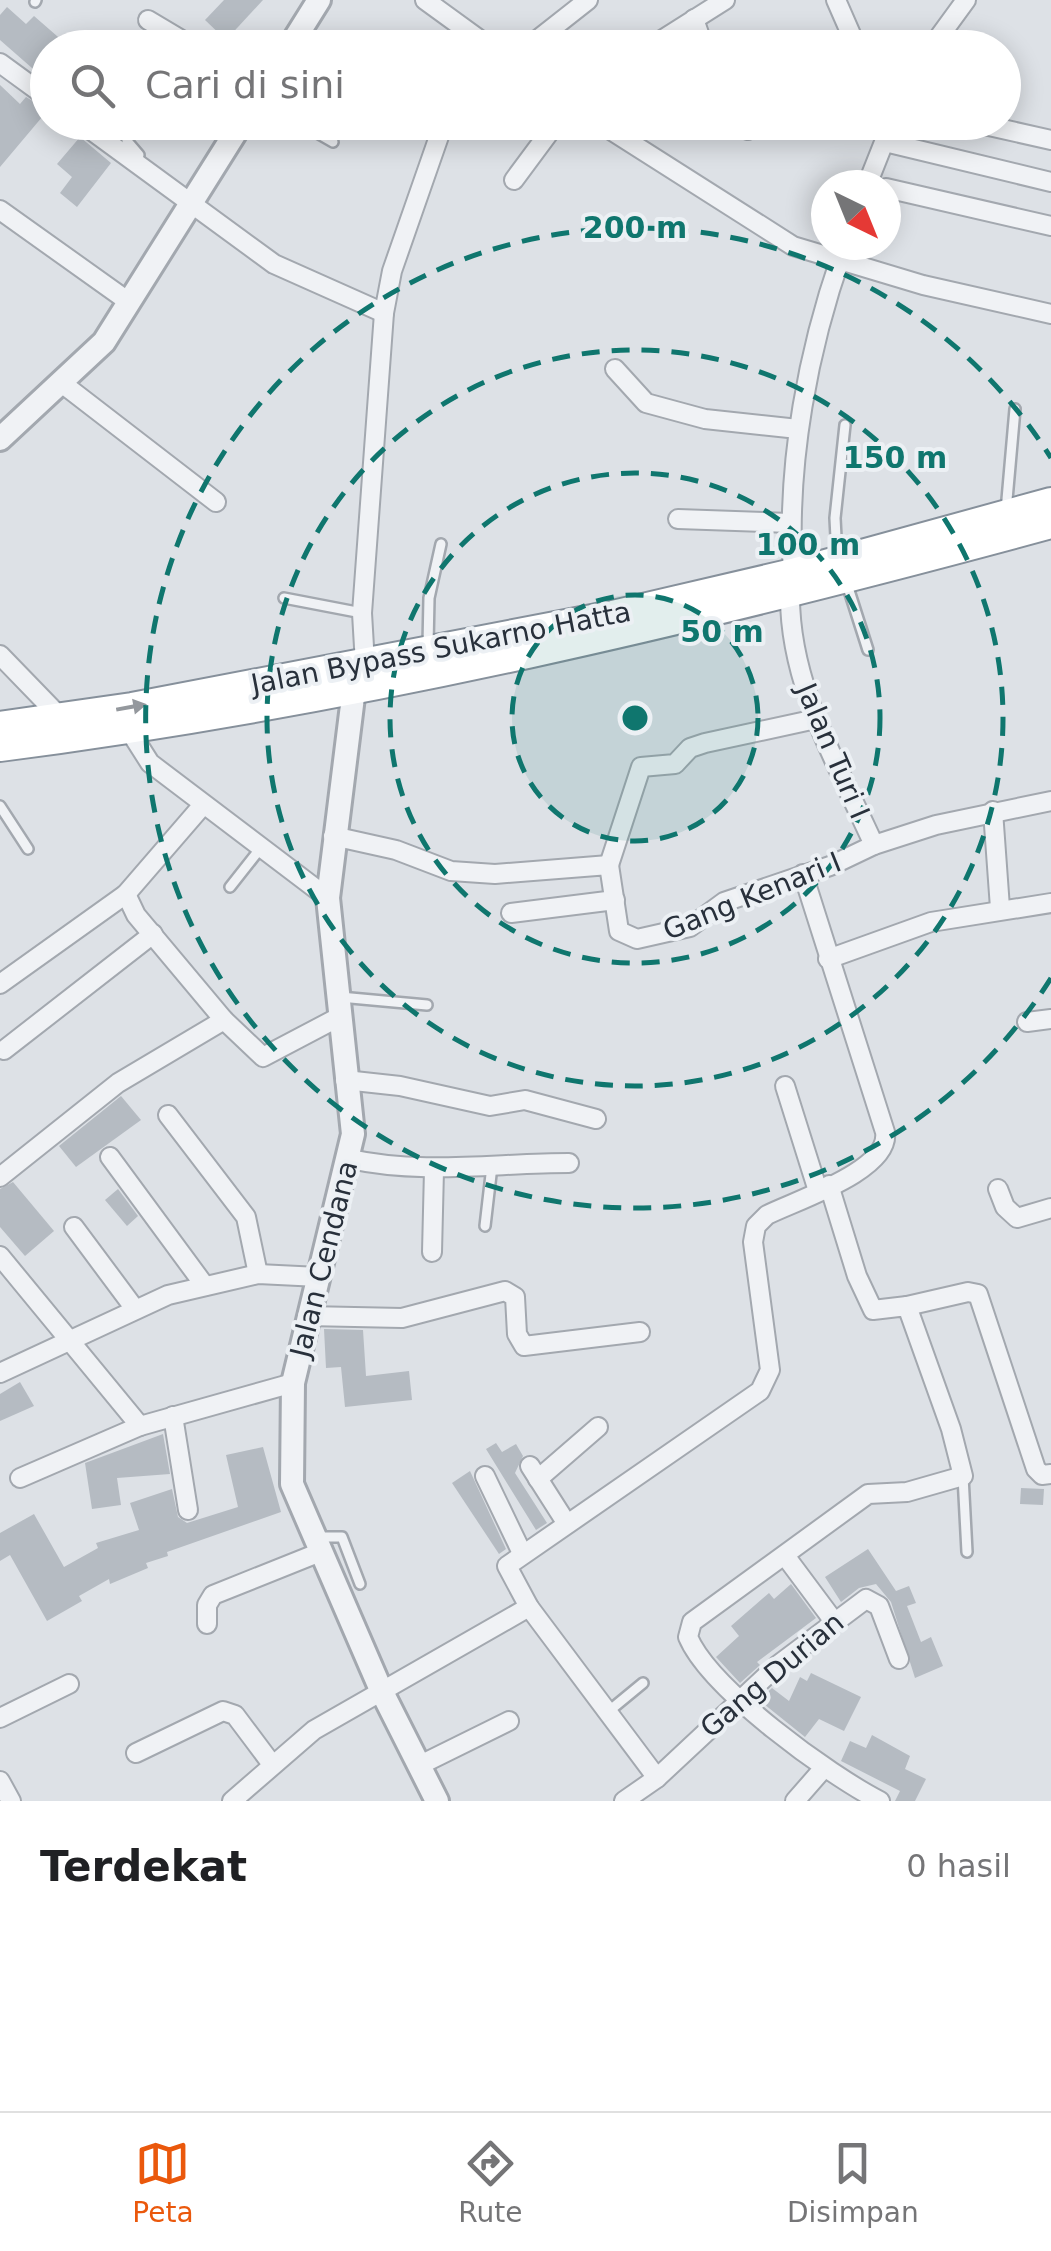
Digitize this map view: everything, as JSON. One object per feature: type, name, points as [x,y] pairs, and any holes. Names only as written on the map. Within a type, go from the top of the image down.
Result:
[{"type":"highway","name":"Jalan Bypass Sukarno Hatta","points":[[842,570],[1051,502]]},
{"type":"highway","name":"Jalan Bypass Sukarno Hatta","points":[[0,726],[580,644],[842,570],[1051,524]]},
{"type":"highway","name":"Jalan Bypass Sukarno Hatta","points":[[0,747],[128,730],[360,676],[428,652],[791,584]]},
{"type":"street","points":[[300,30],[318,0]]},
{"type":"street","points":[[425,0],[463,30]]},
{"type":"street","points":[[550,30],[588,0]]},
{"type":"street","points":[[677,30],[725,0]]},
{"type":"street","points":[[836,0],[849,30]]},
{"type":"street","points":[[944,30],[966,0]]},
{"type":"street","points":[[694,19],[698,30]]},
{"type":"street","points":[[148,20],[165,30]]},
{"type":"street","points":[[0,62],[30,84]]},
{"type":"street","points":[[1021,133],[1051,140]]},
{"type":"street","points":[[106,140],[274,264],[384,313]]},
{"type":"street","points":[[0,439],[104,342],[231,140]]},
{"type":"street","points":[[360,676],[384,313],[392,270],[438,140]]},
{"type":"street","points":[[514,180],[544,140]]},
{"type":"street","points":[[625,140],[742,218],[793,246],[811,249]]},
{"type":"street","points":[[875,170],[885,142],[1051,182]]},
{"type":"street","points":[[901,191],[1051,226]]},
{"type":"street","points":[[4,220],[129,302]]},
{"type":"street","name":"Jalan Turi I","points":[[840,260],[798,429],[790,524],[795,656],[816,719],[874,845],[994,811],[1051,801]]},
{"type":"street","points":[[863,260],[1051,314]]},
{"type":"street","points":[[615,369],[646,403],[705,419],[798,429]]},
{"type":"street","points":[[63,384],[216,502]]},
{"type":"street","points":[[678,519],[790,524]]},
{"type":"street","points":[[0,655],[62,718]]},
{"type":"street","name":"Jalan Cendana","points":[[360,676],[333,836],[328,898],[353,1134],[294,1383],[292,1484],[315,1546],[437,1801]]},
{"type":"street","points":[[333,836],[396,850],[451,871],[494,874],[609,865],[641,766],[672,765],[690,748],[705,743],[816,719]]},
{"type":"street","points":[[128,730],[150,763],[328,898]]},
{"type":"street","points":[[0,984],[126,894],[202,806]]},
{"type":"street","points":[[994,811],[1000,908]]},
{"type":"street","name":"Gang Kenari I","points":[[609,865],[619,932],[637,939],[690,926],[724,902],[874,845]]},
{"type":"street","points":[[656,1778],[609,1710],[529,1608],[507,1569],[511,1559],[765,1385],[770,1370],[753,1232],[766,1215],[870,1165],[884,1149],[886,1138],[804,874]]},
{"type":"street","points":[[126,894],[153,934],[224,1020],[265,1058],[339,1007]]},
{"type":"street","points":[[511,913],[615,900]]},
{"type":"street","points":[[828,959],[892,933],[1000,908],[1051,903]]},
{"type":"street","points":[[4,1050],[153,934]]},
{"type":"street","points":[[1026,1022],[1051,1019]]},
{"type":"street","points":[[0,1178],[118,1083],[224,1020]]},
{"type":"street","points":[[345,1080],[400,1086],[490,1106],[525,1100],[596,1119]]},
{"type":"street","points":[[785,1086],[873,1310],[968,1292],[978,1294],[1036,1469],[1042,1475],[1051,1474]]},
{"type":"street","points":[[168,1115],[240,1207],[250,1228],[258,1274]]},
{"type":"street","points":[[110,1157],[204,1286]]},
{"type":"street","points":[[350,1159],[401,1169],[434,1170],[492,1163],[569,1163]]},
{"type":"street","points":[[432,1252],[434,1170]]},
{"type":"street","points":[[998,1188],[1005,1207],[1017,1218],[1051,1208]]},
{"type":"street","points":[[74,1227],[135,1309]]},
{"type":"street","points":[[0,1256],[140,1426]]},
{"type":"street","points":[[0,1373],[135,1309],[204,1286],[258,1274],[319,1277]]},
{"type":"street","points":[[307,1316],[402,1318],[505,1290],[515,1297],[518,1334],[524,1346],[640,1332]]},
{"type":"street","points":[[880,1801],[822,1770],[738,1698],[692,1645],[689,1626],[868,1494],[907,1492],[962,1476],[952,1429],[908,1306]]},
{"type":"street","points":[[20,1478],[140,1426],[294,1383]]},
{"type":"street","points":[[173,1416],[188,1510]]},
{"type":"street","points":[[566,1524],[534,1472],[598,1427]]},
{"type":"street","points":[[485,1476],[522,1553]]},
{"type":"street","points":[[208,1624],[207,1605],[213,1595],[315,1546]]},
{"type":"street","points":[[786,1557],[833,1620]]},
{"type":"street","name":"Gang Durian","points":[[624,1801],[656,1778],[738,1698],[833,1620],[872,1599],[899,1659]]},
{"type":"street","points":[[232,1801],[271,1763],[314,1730],[529,1608]]},
{"type":"street","points":[[0,1718],[69,1684]]},
{"type":"street","points":[[136,1753],[224,1710],[235,1715],[271,1763]]},
{"type":"street","points":[[420,1765],[509,1721]]},
{"type":"street","points":[[795,1801],[822,1770]]},
{"type":"street","points":[[0,1781],[10,1801]]},
{"type":"lane","points":[[129,140],[130,148],[193,201]]},
{"type":"lane","points":[[330,140],[333,142]]},
{"type":"lane","points":[[1006,514],[1015,409]]},
{"type":"lane","points":[[845,425],[835,518],[842,570],[868,650]]},
{"type":"lane","points":[[428,652],[426,622],[441,544]]},
{"type":"lane","points":[[284,598],[362,613]]},
{"type":"lane","points":[[0,806],[28,849]]},
{"type":"lane","points":[[230,887],[260,850]]},
{"type":"lane","points":[[339,1007],[427,1005]]},
{"type":"lane","points":[[485,1226],[492,1163]]},
{"type":"lane","points":[[962,1476],[966,1552]]},
{"type":"lane","points":[[315,1546],[342,1536],[360,1584]]},
{"type":"lane","points":[[609,1710],[643,1683]]},
{"type":"building","points":[[224,0],[263,0],[235,30],[216,30],[205,20]]},
{"type":"building","points":[[7,7],[26,24],[34,16],[50,30],[30,30],[30,66],[0,40],[0,15]]},
{"type":"building","points":[[0,85],[20,104],[26,97],[30,99],[30,131],[0,167]]},
{"type":"building","points":[[77,140],[84,140],[111,163],[77,207],[60,193],[72,177],[57,164]]},
{"type":"building","points":[[121,1096],[141,1120],[76,1167],[59,1146]]},
{"type":"building","points":[[13,1182],[54,1231],[25,1256],[0,1227],[0,1189]]},
{"type":"building","points":[[118,1189],[138,1216],[127,1226],[105,1200]]},
{"type":"building","points":[[324,1329],[363,1330],[366,1376],[409,1371],[412,1400],[345,1407],[341,1367],[326,1368]]},
{"type":"building","points":[[20,1382],[34,1406],[0,1421],[0,1394]]},
{"type":"building","points":[[163,1434],[170,1474],[117,1478],[121,1505],[92,1509],[85,1463]]},
{"type":"building","points":[[496,1443],[502,1452],[516,1444],[523,1456],[515,1473],[547,1523],[536,1530],[486,1449]]},
{"type":"building","points":[[263,1447],[281,1512],[167,1552],[168,1556],[146,1563],[148,1568],[110,1584],[109,1579],[79,1596],[82,1601],[47,1621],[10,1555],[0,1561],[0,1533],[34,1514],[64,1567],[98,1548],[96,1543],[139,1530],[130,1503],[172,1489],[178,1517],[187,1523],[238,1507],[226,1455]]},
{"type":"building","points":[[470,1471],[506,1549],[499,1554],[452,1483]]},
{"type":"building","points":[[1021,1488],[1044,1489],[1043,1505],[1020,1504]]},
{"type":"building","points":[[868,1549],[896,1591],[909,1586],[916,1603],[907,1606],[921,1642],[931,1637],[943,1666],[915,1678],[891,1602],[876,1584],[859,1588],[841,1602],[825,1577]]},
{"type":"building","points":[[791,1584],[816,1618],[757,1662],[760,1665],[740,1683],[716,1657],[739,1636],[731,1626],[769,1593],[774,1599]]},
{"type":"building","points":[[811,1673],[861,1697],[844,1731],[819,1719],[805,1737],[759,1700],[772,1688],[789,1701],[800,1677],[807,1681]]},
{"type":"building","points":[[872,1735],[910,1756],[905,1769],[926,1779],[915,1801],[895,1801],[900,1791],[841,1761],[850,1741],[866,1748]]}]
